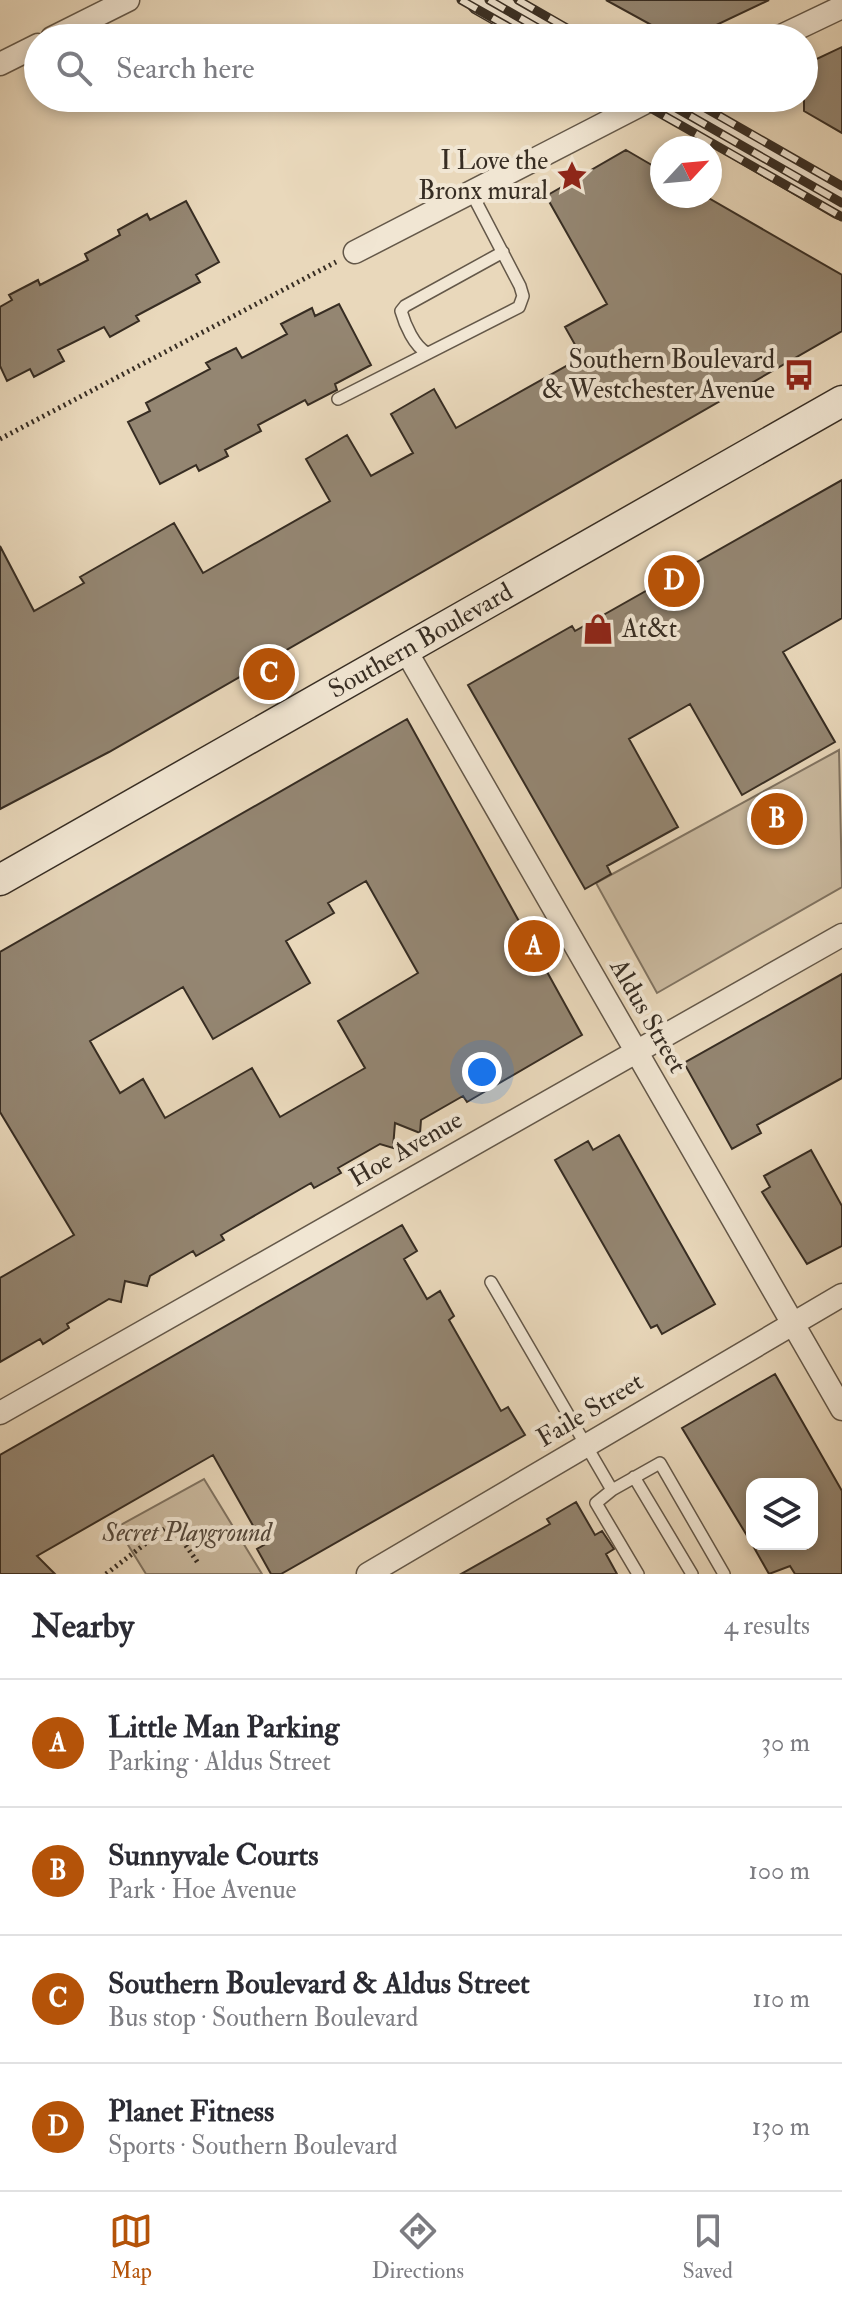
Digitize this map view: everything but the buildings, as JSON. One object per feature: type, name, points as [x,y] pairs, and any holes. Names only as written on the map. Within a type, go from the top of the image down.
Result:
[{"type":"main road","points":[[482,0],[513,9],[532,24]]},
{"type":"main road","points":[[681,112],[842,204]]},
{"type":"main road","name":"Southern Boulevard","points":[[0,880],[842,401]]},
{"type":"street","points":[[80,24],[128,0]]},
{"type":"street","points":[[806,24],[842,7]]},
{"type":"street","points":[[0,64],[24,52]]},
{"type":"street","points":[[355,252],[629,112]]},
{"type":"street","name":"Aldus Street","points":[[406,651],[842,1409]]},
{"type":"street","name":"Hoe Avenue","points":[[0,1413],[842,935]]},
{"type":"street","name":"Faile Street","points":[[368,1574],[842,1295]]},
{"type":"lane","points":[[338,399],[519,307],[523,296],[520,286],[471,192]]},
{"type":"lane","points":[[427,353],[420,349],[401,311],[503,252]]},
{"type":"lane","points":[[491,1282],[612,1490]]},
{"type":"lane","points":[[638,1574],[596,1503],[612,1490],[660,1463],[724,1574]]},
{"type":"lane","points":[[634,1477],[692,1574]]},
{"type":"path","points":[[0,439],[355,252]]},
{"type":"path","points":[[106,1574],[171,1524],[198,1563]]},
{"type":"green space","points":[[839,750],[842,887],[657,993],[596,883]]},
{"type":"green space","name":"Secret Playground","points":[[204,1479],[262,1574],[146,1574],[117,1527]]},
{"type":"railway","points":[[461,0],[503,24]]},
{"type":"railway","points":[[489,0],[531,24]]},
{"type":"railway","points":[[518,0],[560,24]]},
{"type":"railway","points":[[658,112],[842,217]]},
{"type":"railway","points":[[683,112],[842,203]]},
{"type":"railway","points":[[712,112],[842,186]]},
{"type":"place","name":"I Love the Bronx mural","points":[[572,176]]},
{"type":"place","name":"Southern Boulevard & Westchester Avenue","points":[[799,375]]},
{"type":"place","name":"Planet Fitness","points":[[674,581]]},
{"type":"place","name":"At&t","points":[[598,629]]},
{"type":"place","name":"Southern Boulevard & Aldus Street","points":[[269,674]]},
{"type":"place","name":"Sunnyvale Courts","points":[[777,819]]},
{"type":"place","name":"Little Man Parking","points":[[534,946]]}]
